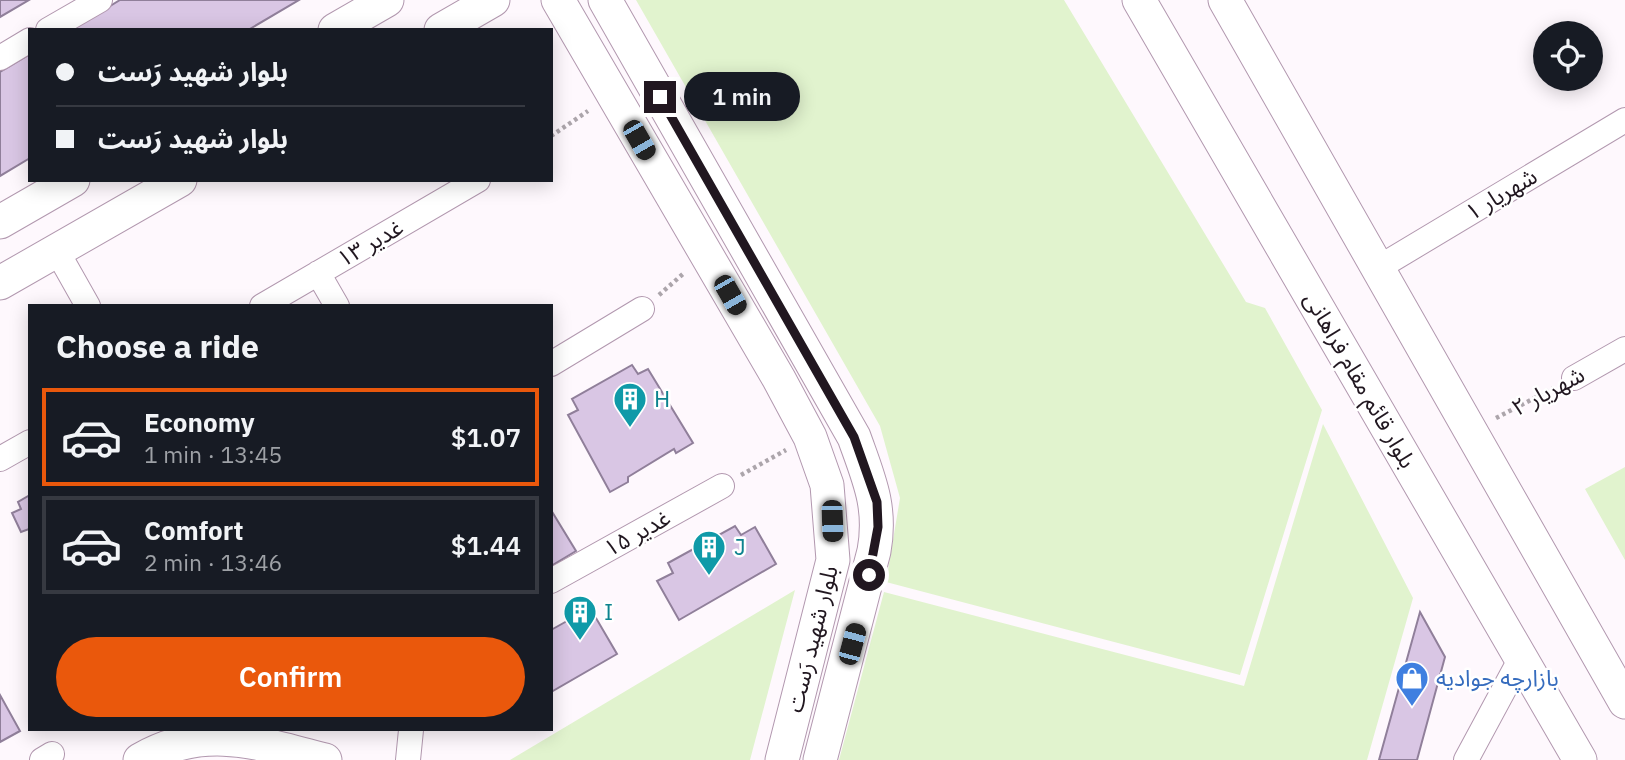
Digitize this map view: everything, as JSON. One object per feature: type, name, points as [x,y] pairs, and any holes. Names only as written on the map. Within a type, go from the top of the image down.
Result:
[{"type":"main road","points":[[338,28],[387,0]]},
{"type":"main road","points":[[444,28],[493,0]]},
{"type":"main road","name":"بلوار شهید رَست","points":[[558,0],[705,253],[814,450],[828,497],[833,561],[782,760]]},
{"type":"main road","name":"بلوار شهید رَست","points":[[605,0],[858,447],[877,502],[878,527],[858,621],[820,760]]},
{"type":"main road","points":[[1123,0],[1145,10]]},
{"type":"main road","points":[[1225,0],[1625,702]]},
{"type":"main road","name":"بلوار قائم مقام فراهانی","points":[[1145,10],[1580,760]]},
{"type":"main road","points":[[0,222],[70,182]]},
{"type":"main road","points":[[0,283],[177,182]]},
{"type":"main road","points":[[814,450],[858,447]]},
{"type":"main road","points":[[140,760],[192,751],[208,737],[280,737],[325,760]]},
{"type":"street","points":[[51,28],[100,0]]},
{"type":"street","points":[[0,58],[28,41]]},
{"type":"street","name":"شهریار ۱","points":[[1378,268],[1625,120]]},
{"type":"street","name":"غدیر ۱۳","points":[[265,304],[475,182]]},
{"type":"street","points":[[57,251],[87,304]]},
{"type":"street","points":[[318,273],[336,304]]},
{"type":"street","points":[[553,363],[642,309]]},
{"type":"street","name":"شهریار ۲","points":[[1574,378],[1625,349]]},
{"type":"street","points":[[0,460],[28,443]]},
{"type":"street","name":"غدیر ۱۵","points":[[553,580],[722,486]]},
{"type":"street","points":[[1466,760],[1521,658]]},
{"type":"street","points":[[408,760],[411,731]]},
{"type":"path","points":[[553,135],[613,94]]},
{"type":"path","points":[[642,309],[705,253]]},
{"type":"path","name":"شهریار ۲","points":[[1471,431],[1574,378]]},
{"type":"path","points":[[722,486],[814,450]]},
{"type":"green space","points":[[636,0],[1064,0],[1246,302],[1265,308],[1322,410],[1240,675],[886,582],[900,498],[880,426]]},
{"type":"green space","points":[[1323,424],[1413,598],[1367,760],[839,760],[884,592],[1244,686]]},
{"type":"green space","points":[[1625,467],[1625,560],[1585,489]]},
{"type":"green space","points":[[795,590],[750,760],[510,760]]},
{"type":"building","points":[[0,0],[29,0],[0,17]]},
{"type":"building","points":[[120,0],[299,0],[251,28],[74,28]]},
{"type":"building","points":[[28,55],[28,159],[0,176],[0,72]]},
{"type":"building","name":"H","points":[[632,365],[638,374],[648,369],[693,443],[676,453],[674,449],[628,477],[628,482],[610,492],[568,415],[578,410],[572,399]]},
{"type":"building","points":[[28,496],[28,529],[21,532],[12,513],[21,509],[18,502]]},
{"type":"building","points":[[553,513],[576,551],[553,565]]},
{"type":"building","name":"J","points":[[735,526],[741,535],[755,527],[776,564],[679,620],[657,581],[673,573],[668,563]]},
{"type":"building","name":"بازارچه جوادیه","points":[[1420,612],[1445,657],[1417,760],[1379,760]]},
{"type":"building","name":"I","points":[[576,616],[582,626],[596,618],[617,654],[553,691],[553,629]]},
{"type":"building","points":[[0,695],[20,731],[0,742]]},
{"type":"place","name":"H","points":[[630,429]]},
{"type":"place","name":"J","points":[[709,577]]},
{"type":"place","name":"I","points":[[580,642]]},
{"type":"place","name":"بازارچه جوادیه","points":[[1412,708]]},
{"type":"route","points":[[660,97],[854,437],[877,502],[878,527],[869,575]]}]
